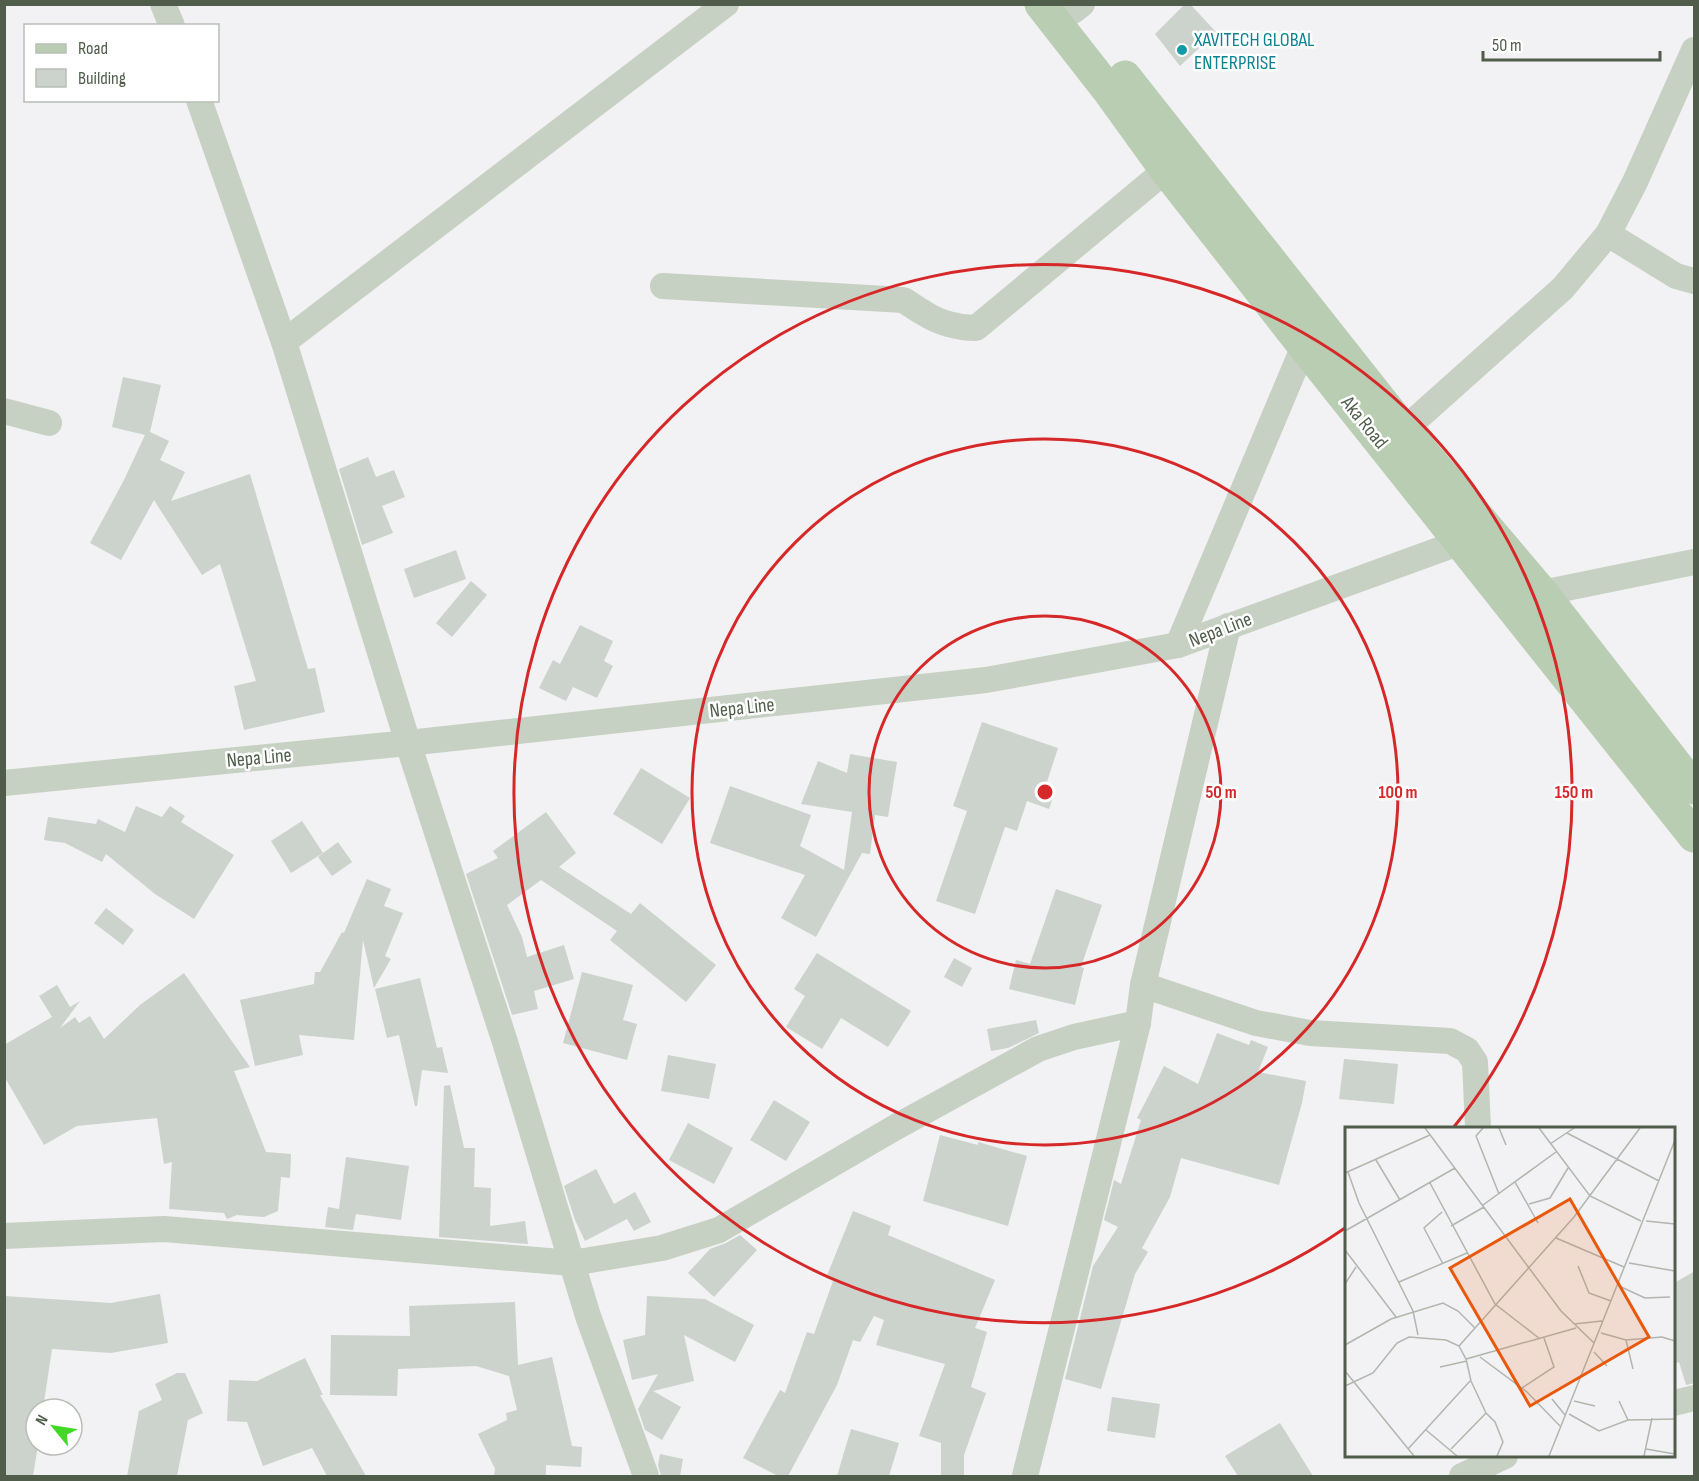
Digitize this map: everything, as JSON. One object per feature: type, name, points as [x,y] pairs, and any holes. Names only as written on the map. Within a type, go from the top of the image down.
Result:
[{"type":"main road","name":"Aka Road","points":[[1041,4],[1109,91],[1166,170],[1304,346],[1695,836]]},
{"type":"main road","name":"Aka Road","points":[[1074,7],[1404,430],[1542,592],[1695,788]]},
{"type":"street","points":[[163,4],[170,24]]},
{"type":"street","points":[[284,342],[726,4]]},
{"type":"street","points":[[1404,430],[1563,288],[1608,234],[1635,182],[1695,50]]},
{"type":"street","points":[[200,102],[284,342],[408,743],[505,1042],[588,1316],[646,1476]]},
{"type":"street","points":[[663,286],[903,300],[924,314],[952,325],[960,328],[976,328],[1166,170]]},
{"type":"street","points":[[1608,234],[1676,276],[1695,281]]},
{"type":"street","points":[[1178,645],[1304,346]]},
{"type":"street","points":[[4,411],[49,423]]},
{"type":"street","name":"Nepa Line","points":[[4,783],[408,743],[986,680],[1178,645],[1461,542]]},
{"type":"street","points":[[1542,592],[1695,562]]},
{"type":"street","points":[[1025,1476],[1138,1023],[1143,985],[1228,626]]},
{"type":"street","points":[[1143,985],[1256,1023],[1310,1033],[1450,1041],[1467,1050],[1475,1062],[1478,1127]]},
{"type":"street","points":[[4,1236],[164,1229],[572,1263],[662,1248],[719,1230],[896,1127],[1038,1049],[1074,1037],[1138,1023]]},
{"type":"street","points":[[1675,1403],[1695,1398]]},
{"type":"street","points":[[1462,1476],[1497,1457]]},
{"type":"building","name":"XAVITECH GLOBAL ENTERPRISE","points":[[1185,4],[1190,4],[1216,32],[1180,66],[1155,34]]},
{"type":"building","points":[[123,377],[161,385],[150,432],[169,441],[160,460],[185,472],[171,501],[250,474],[308,669],[315,668],[325,712],[244,730],[234,686],[256,681],[220,564],[202,575],[154,500],[121,560],[90,543],[145,435],[112,427]]},
{"type":"building","points":[[368,457],[376,477],[394,470],[405,497],[382,506],[393,533],[362,545],[339,469]]},
{"type":"building","points":[[456,550],[466,579],[414,598],[404,569]]},
{"type":"building","points":[[471,581],[487,595],[452,637],[436,623]]},
{"type":"building","points":[[580,625],[613,641],[604,661],[613,666],[597,698],[573,687],[566,701],[539,688],[553,660],[560,664]]},
{"type":"building","points":[[982,722],[1058,748],[1045,788],[1055,791],[1049,809],[1027,801],[1017,831],[1005,827],[975,914],[936,901],[967,811],[953,806]]},
{"type":"building","points":[[850,754],[897,762],[888,817],[875,815],[870,854],[862,853],[816,937],[781,918],[805,875],[710,843],[730,786],[811,815],[800,846],[844,870],[852,812],[801,804],[818,761],[847,773]]},
{"type":"building","points":[[641,768],[690,798],[662,844],[613,814]]},
{"type":"building","points":[[136,806],[162,817],[170,806],[185,816],[181,822],[234,855],[194,919],[155,894],[106,854],[102,862],[65,843],[44,840],[48,817],[96,824],[98,819],[125,832]]},
{"type":"building","points":[[546,812],[576,853],[559,867],[631,914],[640,903],[716,965],[686,1002],[610,940],[617,931],[541,880],[507,905],[522,937],[527,957],[564,945],[574,979],[534,991],[538,1009],[512,1015],[466,874],[498,858],[493,851]]},
{"type":"building","points":[[302,821],[323,853],[291,873],[271,841]]},
{"type":"building","points":[[338,842],[352,862],[332,876],[318,857]]},
{"type":"building","points":[[367,879],[391,889],[384,906],[403,913],[385,956],[391,959],[374,988],[363,940],[354,1040],[299,1035],[303,1055],[255,1066],[240,1000],[314,984],[315,972],[320,972],[342,932],[344,933]]},
{"type":"building","points":[[1056,889],[1102,905],[1081,967],[1084,968],[1075,1005],[1009,989],[1016,960],[1030,964]]},
{"type":"building","points":[[106,908],[134,930],[123,945],[94,923]]},
{"type":"building","points":[[817,953],[911,1011],[888,1047],[841,1018],[822,1049],[786,1027],[805,996],[794,989]]},
{"type":"building","points":[[954,958],[972,968],[962,987],[944,977]]},
{"type":"building","points":[[582,972],[633,985],[623,1020],[637,1024],[627,1060],[563,1043]]},
{"type":"building","points":[[184,973],[250,1067],[234,1071],[266,1152],[291,1154],[290,1178],[281,1177],[278,1211],[264,1217],[237,1215],[227,1219],[224,1213],[169,1209],[172,1162],[164,1164],[157,1118],[77,1126],[44,1145],[4,1076],[4,1045],[52,1017],[39,996],[57,985],[70,1007],[80,1001],[60,1028],[75,1017],[79,1023],[90,1016],[104,1039],[140,1005]]},
{"type":"building","points":[[420,978],[437,1048],[442,1047],[448,1073],[422,1070],[417,1106],[415,1106],[399,1035],[387,1038],[375,989]]},
{"type":"building","points":[[1036,1020],[1039,1033],[1008,1048],[991,1051],[987,1029]]},
{"type":"building","points":[[1217,1033],[1249,1045],[1251,1040],[1268,1047],[1258,1072],[1306,1081],[1279,1185],[1181,1158],[1170,1197],[1142,1248],[1148,1252],[1135,1274],[1101,1389],[1065,1379],[1093,1266],[1118,1227],[1104,1220],[1114,1180],[1121,1184],[1141,1120],[1137,1118],[1164,1066],[1198,1084]]},
{"type":"building","points":[[668,1055],[716,1064],[709,1099],[661,1091]]},
{"type":"building","points":[[1344,1059],[1398,1064],[1394,1104],[1339,1099]]},
{"type":"building","points":[[450,1085],[464,1148],[475,1148],[474,1187],[491,1188],[490,1226],[525,1221],[528,1244],[439,1237],[444,1086]]},
{"type":"building","points":[[774,1100],[810,1122],[786,1161],[750,1140]]},
{"type":"building","points":[[688,1123],[733,1148],[714,1184],[669,1160]]},
{"type":"building","points":[[940,1135],[978,1145],[978,1142],[1027,1156],[1008,1226],[923,1201]]},
{"type":"building","points":[[346,1157],[409,1166],[401,1220],[356,1214],[353,1230],[325,1227],[328,1207],[339,1209]]},
{"type":"building","points":[[596,1169],[614,1204],[635,1192],[651,1222],[634,1231],[627,1219],[585,1241],[575,1220],[564,1186]]},
{"type":"building","points":[[853,1211],[891,1226],[888,1235],[995,1280],[975,1328],[987,1332],[971,1387],[986,1393],[964,1455],[964,1476],[941,1476],[941,1443],[919,1436],[945,1364],[876,1345],[884,1320],[874,1316],[860,1342],[853,1340],[837,1385],[788,1476],[778,1476],[743,1458],[780,1390],[785,1393],[807,1332],[814,1334],[833,1281],[826,1278]]},
{"type":"building","points":[[740,1235],[757,1250],[714,1297],[688,1273],[710,1249]]},
{"type":"building","points":[[1695,1271],[1695,1383],[1686,1385],[1679,1362],[1676,1363],[1675,1357],[1675,1282]]},
{"type":"building","points":[[160,1294],[168,1343],[111,1353],[52,1349],[45,1397],[24,1397],[24,1457],[36,1457],[33,1476],[4,1476],[4,1296],[111,1303]]},
{"type":"building","points":[[647,1296],[705,1299],[754,1325],[735,1362],[684,1335],[694,1381],[653,1391],[681,1407],[662,1440],[645,1430],[638,1409],[658,1374],[632,1380],[623,1340],[645,1335]]},
{"type":"building","points":[[515,1302],[518,1365],[552,1357],[572,1446],[582,1447],[581,1467],[546,1465],[546,1476],[494,1476],[495,1469],[478,1434],[507,1420],[506,1413],[517,1410],[509,1376],[476,1366],[398,1369],[397,1396],[330,1395],[331,1335],[410,1336],[409,1306]]},
{"type":"building","points":[[305,1358],[323,1395],[320,1395],[366,1476],[327,1476],[312,1448],[263,1466],[247,1422],[227,1421],[229,1380],[257,1381]]},
{"type":"building","points":[[177,1373],[185,1373],[203,1413],[188,1420],[177,1476],[127,1476],[139,1411],[162,1400],[155,1384]]},
{"type":"building","points":[[1112,1397],[1160,1404],[1155,1438],[1107,1431]]},
{"type":"building","points":[[1280,1423],[1313,1476],[1238,1476],[1225,1456]]},
{"type":"building","points":[[851,1429],[899,1443],[889,1476],[837,1476]]},
{"type":"building","points":[[660,1454],[683,1459],[680,1476],[661,1476],[658,1465]]},
{"type":"place","name":"XAVITECH GLOBAL ENTERPRISE","points":[[1182,50]]}]
